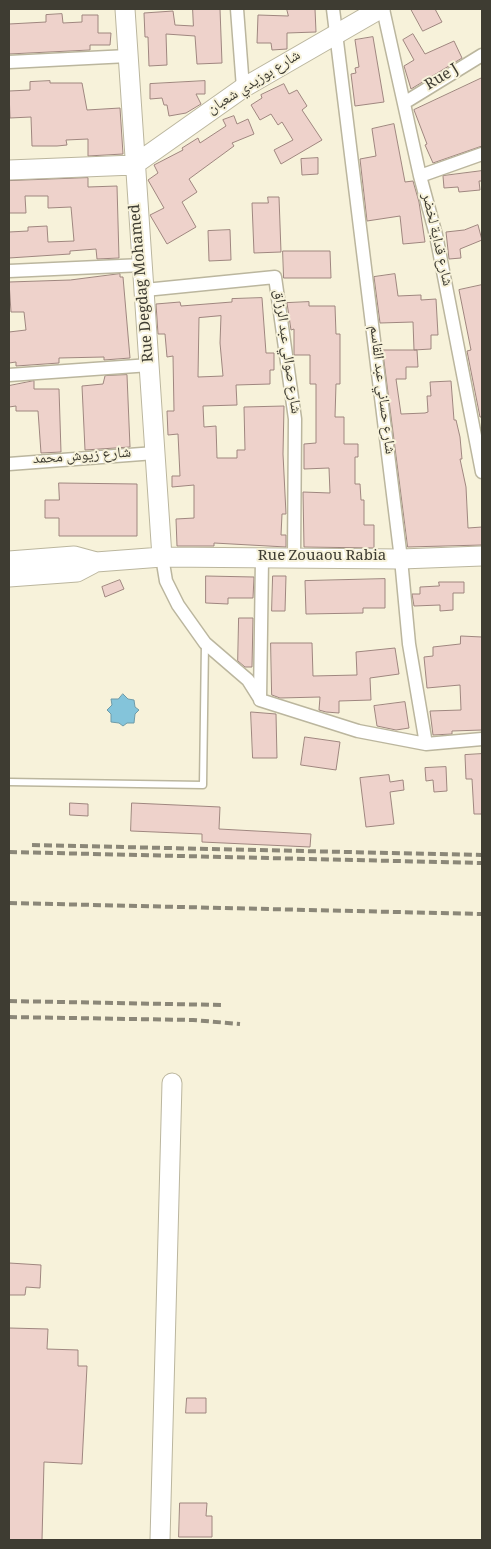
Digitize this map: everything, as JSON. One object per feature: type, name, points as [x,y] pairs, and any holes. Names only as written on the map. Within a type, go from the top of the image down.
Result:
[{"type":"street","name":"Rue Degdag Mohamed","points":[[125,9],[134,166],[145,290],[162,557]]},
{"type":"street","points":[[237,9],[243,88]]},
{"type":"street","name":"شارع حساني عبد القاسم","points":[[333,9],[402,559],[410,644],[426,744]]},
{"type":"street","name":"شارع بوزيدي شعبان","points":[[134,166],[243,88],[382,9]]},
{"type":"street","name":"شارع قداية لخضر","points":[[382,9],[420,176],[436,234],[482,472]]},
{"type":"street","name":"Rue J","points":[[404,103],[482,55]]},
{"type":"street","points":[[9,62],[128,56]]},
{"type":"street","points":[[420,176],[482,154]]},
{"type":"street","points":[[9,170],[134,166]]},
{"type":"street","points":[[9,271],[143,265]]},
{"type":"street","name":"شارع صوالي عبد الرزاق","points":[[145,290],[275,277],[295,420],[294,558]]},
{"type":"street","points":[[9,375],[150,365]]},
{"type":"street","name":"شارع زيوش محمد","points":[[9,464],[156,453]]},
{"type":"street","points":[[9,562],[74,556],[96,562]]},
{"type":"street","name":"Rue Zouaou Rabia","points":[[96,562],[162,557],[402,559],[482,556]]},
{"type":"street","points":[[162,557],[166,581],[178,605],[205,643],[248,680],[260,700],[358,731],[426,744],[482,738]]},
{"type":"street","points":[[260,700],[262,558]]},
{"type":"street","points":[[9,577],[77,572],[96,562]]},
{"type":"street","points":[[160,1540],[172,1084]]},
{"type":"lane","points":[[9,782],[202,785],[205,643]]},
{"type":"water","points":[[123,694],[128,699],[134,700],[135,707],[139,710],[135,714],[134,723],[127,723],[123,726],[119,723],[111,722],[111,714],[107,710],[112,705],[111,699],[118,699]]},
{"type":"building","points":[[193,9],[220,9],[222,63],[197,64],[195,36],[166,34],[167,65],[149,66],[148,37],[145,37],[144,13],[173,11],[175,25],[193,26]]},
{"type":"building","points":[[287,9],[315,9],[316,32],[287,33],[287,49],[272,50],[271,43],[257,43],[258,15],[288,16]]},
{"type":"building","points":[[411,9],[435,9],[442,22],[423,31]]},
{"type":"building","points":[[62,14],[63,23],[82,22],[82,15],[98,15],[98,33],[111,33],[110,45],[90,45],[90,50],[9,54],[9,24],[46,22],[46,15]]},
{"type":"building","points":[[413,34],[425,54],[454,41],[462,58],[411,89],[404,66],[414,60],[403,40]]},
{"type":"building","points":[[373,37],[384,102],[355,106],[351,74],[356,73],[355,68],[359,67],[355,40]]},
{"type":"building","points":[[482,78],[482,146],[433,163],[414,110]]},
{"type":"building","points":[[50,81],[50,83],[82,83],[87,110],[120,108],[123,154],[88,156],[88,139],[66,140],[67,145],[32,146],[31,117],[10,118],[9,91],[30,90],[30,82]]},
{"type":"building","points":[[205,81],[205,94],[196,94],[201,104],[186,113],[169,116],[167,105],[164,105],[162,98],[150,99],[150,84]]},
{"type":"building","points":[[284,84],[289,94],[297,90],[307,106],[302,110],[322,140],[281,164],[274,150],[293,140],[282,122],[278,125],[271,114],[260,120],[251,105],[262,98],[261,95]]},
{"type":"building","points":[[234,116],[237,124],[248,119],[254,134],[232,143],[234,146],[189,179],[197,192],[182,202],[196,227],[167,244],[150,215],[164,208],[148,180],[158,173],[154,165],[183,150],[182,148],[198,138],[200,143],[226,126],[223,120]]},
{"type":"building","points":[[394,124],[405,182],[413,181],[419,202],[425,242],[403,244],[400,216],[367,221],[360,159],[376,156],[372,129]]},
{"type":"building","points":[[318,158],[318,174],[302,175],[301,159]]},
{"type":"building","points":[[482,171],[482,181],[479,181],[480,190],[459,192],[458,187],[444,188],[443,176]]},
{"type":"building","points":[[88,178],[88,187],[117,186],[119,258],[97,259],[96,249],[70,251],[70,254],[9,258],[9,232],[28,231],[28,227],[47,226],[48,242],[74,241],[71,207],[48,208],[48,196],[25,196],[26,213],[9,213],[9,181]]},
{"type":"building","points":[[268,197],[279,197],[281,252],[254,253],[252,203],[268,203]]},
{"type":"building","points":[[478,225],[482,240],[460,249],[461,258],[449,259],[446,232],[464,230]]},
{"type":"building","points":[[230,230],[231,260],[209,261],[208,231]]},
{"type":"building","points":[[283,251],[330,251],[331,278],[284,278]]},
{"type":"building","points":[[120,274],[120,277],[123,277],[130,358],[104,360],[104,357],[59,358],[59,363],[16,366],[16,362],[9,363],[9,332],[26,330],[24,312],[11,312],[9,282],[70,280]]},
{"type":"building","points":[[395,274],[398,296],[421,295],[421,300],[436,299],[438,335],[431,335],[431,349],[414,350],[413,322],[380,323],[374,277]]},
{"type":"building","points":[[482,285],[482,417],[480,417],[467,351],[471,350],[459,290]]},
{"type":"building","points":[[262,298],[266,353],[274,353],[274,370],[270,370],[270,384],[236,385],[237,405],[203,406],[204,427],[216,426],[217,458],[237,458],[237,450],[245,450],[244,407],[284,406],[283,454],[286,514],[282,514],[281,535],[286,535],[286,547],[214,543],[214,546],[177,546],[176,519],[194,518],[194,485],[172,487],[172,476],[180,476],[178,434],[168,435],[167,411],[174,411],[173,356],[167,357],[165,334],[158,334],[156,304],[180,302],[181,306],[232,302],[232,299]],"holes":[[[221,316],[220,343],[223,376],[198,377],[199,318]]]},
{"type":"building","points":[[309,302],[309,306],[335,306],[336,334],[340,334],[340,384],[336,384],[335,417],[344,417],[344,444],[358,444],[358,457],[355,457],[355,484],[360,484],[361,500],[364,500],[364,525],[374,525],[374,548],[304,547],[303,492],[330,493],[329,468],[304,469],[304,444],[316,443],[316,384],[310,384],[310,355],[294,355],[294,329],[291,330],[287,303]]},
{"type":"building","points":[[383,350],[417,350],[418,367],[406,367],[406,379],[396,379],[401,414],[428,412],[427,396],[431,396],[430,382],[451,381],[454,420],[456,420],[460,437],[462,459],[460,459],[466,487],[468,528],[482,527],[482,545],[408,547]]},
{"type":"building","points":[[127,375],[130,447],[85,450],[82,386],[103,384],[105,376]]},
{"type":"building","points":[[34,381],[34,389],[59,389],[61,452],[41,453],[38,411],[16,411],[16,406],[9,407],[9,386]]},
{"type":"building","points":[[59,483],[137,484],[137,536],[59,536],[59,518],[45,518],[45,500],[59,500]]},
{"type":"building","points":[[206,576],[254,577],[253,598],[228,598],[228,604],[206,603]]},
{"type":"building","points":[[273,576],[286,576],[285,611],[272,611]]},
{"type":"building","points":[[385,579],[385,608],[363,608],[363,613],[306,614],[305,581]]},
{"type":"building","points":[[120,580],[124,589],[105,597],[102,587]]},
{"type":"building","points":[[439,582],[464,582],[464,593],[453,593],[453,610],[440,611],[440,605],[414,606],[412,594],[420,594],[420,587],[439,586]]},
{"type":"building","points":[[239,618],[253,618],[252,667],[245,667],[238,661]]},
{"type":"building","points":[[461,636],[482,637],[482,730],[452,731],[452,734],[433,735],[430,711],[461,710],[460,685],[427,688],[424,657],[433,656],[433,647],[460,644]]},
{"type":"building","points":[[271,643],[312,643],[313,676],[357,675],[356,652],[395,648],[399,674],[370,678],[371,700],[339,701],[339,713],[326,712],[319,710],[320,697],[280,698],[272,695]]},
{"type":"building","points":[[405,702],[409,728],[396,730],[377,726],[374,706]]},
{"type":"building","points":[[251,712],[276,714],[277,758],[253,758]]},
{"type":"building","points":[[305,737],[340,742],[336,770],[301,765]]},
{"type":"building","points":[[482,754],[482,814],[474,814],[472,779],[466,779],[465,755]]},
{"type":"building","points":[[446,767],[447,791],[434,792],[433,780],[426,781],[425,768]]},
{"type":"building","points":[[389,775],[390,782],[403,780],[404,790],[390,792],[394,824],[366,827],[360,778]]},
{"type":"building","points":[[70,803],[88,804],[88,816],[70,815]]},
{"type":"building","points":[[132,803],[220,807],[219,829],[311,834],[310,847],[202,842],[202,834],[131,831]]},
{"type":"building","points":[[9,1263],[41,1265],[40,1288],[26,1287],[25,1295],[9,1295]]},
{"type":"building","points":[[9,1328],[48,1329],[47,1349],[78,1350],[78,1366],[87,1366],[82,1464],[44,1462],[42,1540],[9,1540]]},
{"type":"building","points":[[187,1398],[206,1398],[206,1413],[186,1413]]},
{"type":"building","points":[[180,1503],[207,1503],[206,1516],[212,1516],[212,1537],[179,1537]]},
{"type":"railway","points":[[32,845],[482,855]]},
{"type":"railway","points":[[9,852],[482,863]]},
{"type":"railway","points":[[9,903],[482,914]]},
{"type":"railway","points":[[9,1001],[221,1005]]},
{"type":"railway","points":[[9,1017],[193,1020],[240,1024]]}]
